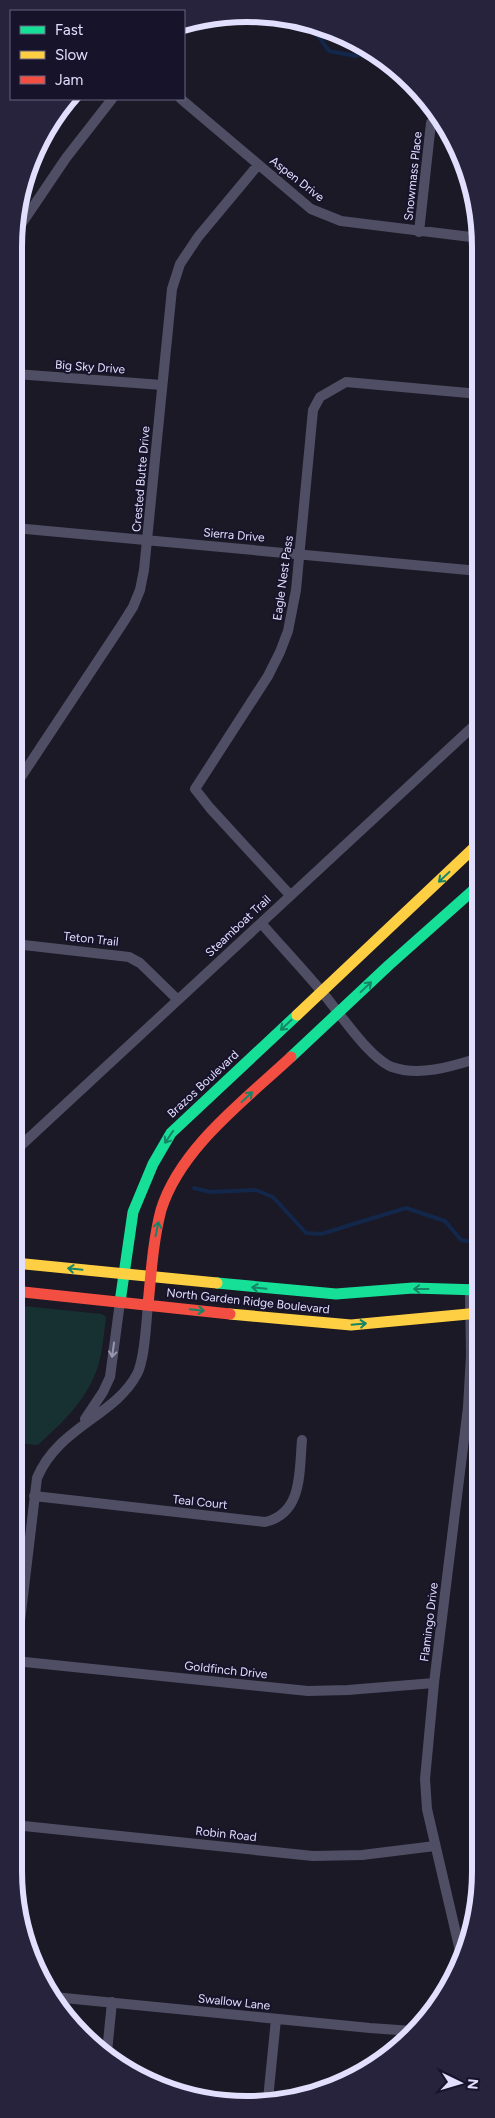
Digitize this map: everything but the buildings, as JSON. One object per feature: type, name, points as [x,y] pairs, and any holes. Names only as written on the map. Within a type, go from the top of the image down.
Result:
[{"type":"main road","name":"Brazos Boulevard","points":[[120,1302],[133,1212],[152,1164],[171,1133],[472,851]]},
{"type":"main road","name":"Brazos Boulevard","points":[[148,1305],[156,1232],[162,1208],[181,1168],[211,1131],[472,891]]},
{"type":"main road","name":"North Garden Ridge Boulevard","points":[[22,1264],[336,1294],[413,1288],[472,1289]]},
{"type":"main road","name":"North Garden Ridge Boulevard","points":[[22,1292],[300,1322],[351,1325],[472,1313]]},
{"type":"street","points":[[24,220],[66,158],[111,100]]},
{"type":"street","name":"Aspen Drive","points":[[182,100],[311,209],[341,221],[472,237]]},
{"type":"street","name":"Snowmass Place","points":[[419,232],[431,122]]},
{"type":"street","name":"Crested Butte Drive","points":[[22,775],[133,608],[140,590],[148,540],[172,289],[180,264],[198,237],[258,165]]},
{"type":"street","name":"Big Sky Drive","points":[[22,374],[162,385]]},
{"type":"street","name":"Eagle Nest Pass","points":[[290,895],[210,808],[195,789],[268,676],[288,631],[300,554],[313,410],[320,397],[346,382],[472,393]]},
{"type":"street","name":"Sierra Drive","points":[[22,529],[472,570]]},
{"type":"street","name":"Steamboat Trail","points":[[22,1144],[472,727]]},
{"type":"street","points":[[261,923],[381,1061],[392,1067],[428,1070],[472,1060]]},
{"type":"street","name":"Teton Trail","points":[[22,945],[129,957],[140,963],[178,999]]},
{"type":"street","name":"Brazos Boulevard","points":[[82,1424],[103,1392],[110,1377],[120,1302]]},
{"type":"street","name":"Brazos Boulevard","points":[[22,1600],[37,1478],[46,1460],[82,1424],[117,1399],[128,1388],[138,1372],[148,1305]]},
{"type":"street","name":"Flamingo Drive","points":[[459,1947],[427,1809],[425,1780],[434,1683],[465,1433],[472,1341]]},
{"type":"street","points":[[465,1433],[472,1434]]},
{"type":"street","name":"Teal Court","points":[[34,1496],[265,1522],[279,1518],[290,1508],[295,1498],[302,1440]]},
{"type":"street","name":"Goldfinch Drive","points":[[22,1662],[308,1691],[348,1690],[434,1683]]},
{"type":"street","name":"Robin Road","points":[[22,1826],[313,1856],[362,1855],[435,1846]]},
{"type":"street","name":"Swallow Lane","points":[[61,1998],[406,2031]]},
{"type":"street","points":[[108,2046],[112,2002]]},
{"type":"street","points":[[268,2095],[276,2019]]},
{"type":"green space","points":[[22,1306],[102,1314],[106,1317],[99,1363],[95,1376],[82,1398],[66,1418],[38,1445],[22,1444]]},
{"type":"waterway","points":[[316,33],[329,51],[356,56],[362,54]]},
{"type":"waterway","points":[[194,1188],[210,1192],[256,1190],[273,1197],[306,1233],[321,1234],[406,1208],[445,1221],[461,1240],[472,1242]]},
{"type":"traffic: fast","points":[[291,1057],[389,965],[472,891]]},
{"type":"traffic: fast","points":[[120,1302],[133,1212],[153,1164],[171,1133],[297,1015]]},
{"type":"traffic: fast","points":[[217,1283],[336,1294],[413,1288],[472,1290]]},
{"type":"traffic: slow","points":[[297,1015],[472,850]]},
{"type":"traffic: slow","points":[[22,1264],[217,1283]]},
{"type":"traffic: slow","points":[[230,1314],[351,1325],[472,1314]]},
{"type":"traffic: jam","points":[[148,1305],[156,1234],[161,1210],[170,1187],[198,1146],[216,1126],[291,1057]]},
{"type":"traffic: jam","points":[[22,1292],[230,1314]]}]
